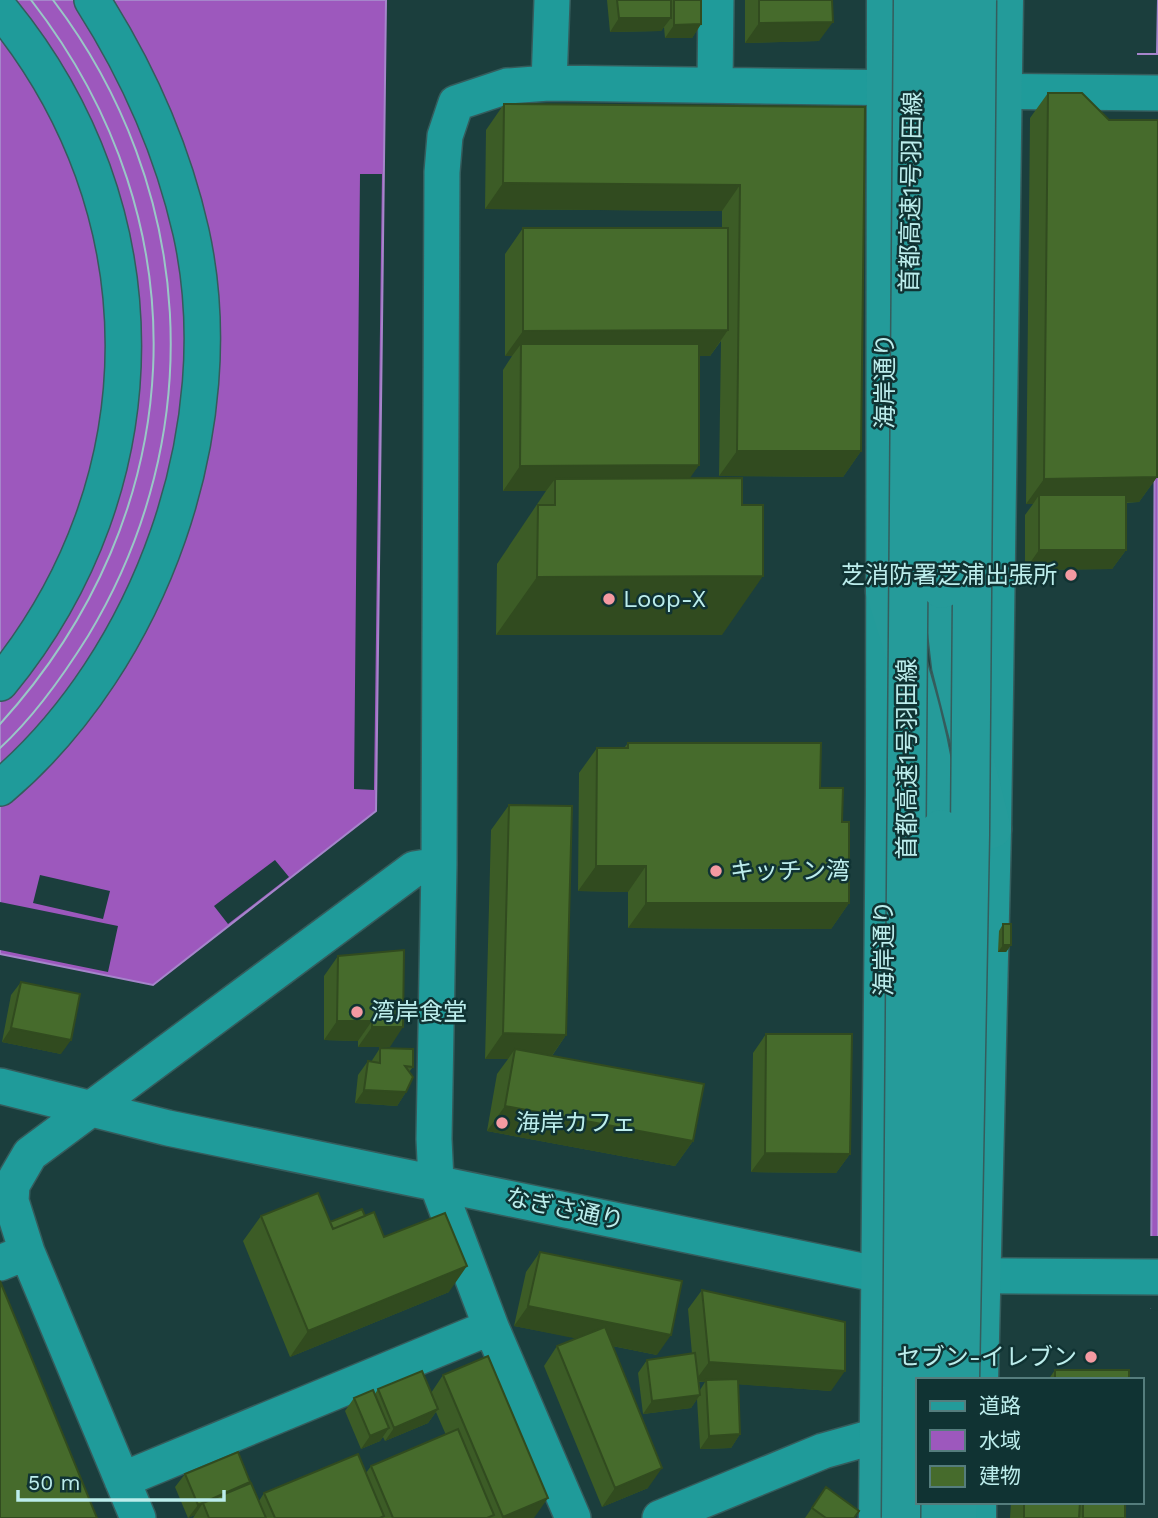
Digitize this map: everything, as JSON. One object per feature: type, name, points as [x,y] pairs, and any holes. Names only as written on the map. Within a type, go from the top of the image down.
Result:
[{"type":"highway","name":"首都高速1号羽田線","points":[[901,1518],[913,0]]},
{"type":"highway","points":[[946,0],[942,589],[951,666],[992,829]]},
{"type":"highway","points":[[960,1378],[970,793],[977,0]]},
{"type":"highway","points":[[885,591],[923,714],[937,778],[941,829],[932,1378]]},
{"type":"main road","name":"海岸通り","points":[[878,1518],[885,591],[886,0]]},
{"type":"main road","points":[[979,1378],[992,829],[1004,0]]},
{"type":"street","points":[[0,788],[41,747],[72,710],[128,629],[168,537],[194,436],[202,337],[199,286],[191,234],[170,159],[143,88],[92,0]]},
{"type":"street","points":[[549,83],[552,0]]},
{"type":"street","points":[[715,84],[716,0]]},
{"type":"street","points":[[0,9],[42,65],[81,140],[108,219],[118,261],[124,341],[120,423],[111,464],[85,543],[46,621],[0,683]]},
{"type":"street","points":[[573,1518],[491,1327],[436,1181],[434,1139],[439,865],[442,172],[445,136],[456,103],[507,86],[549,83],[885,86],[1004,92],[1148,93]]},
{"type":"street","points":[[13,1257],[11,1201],[16,1178],[30,1154],[414,869],[439,865]]},
{"type":"street","name":"なぎさ通り","points":[[0,1086],[169,1128],[881,1275],[1147,1277]]},
{"type":"street","points":[[0,1224],[13,1257],[138,1518]]},
{"type":"street","points":[[122,1480],[491,1327]]},
{"type":"street","points":[[660,1518],[823,1451],[879,1433],[916,1425]]},
{"type":"water","points":[[0,0],[386,0],[376,811],[153,985],[0,954]]},
{"type":"water","points":[[1158,0],[1158,1308],[1151,1308],[1156,137],[1138,136],[1138,54],[1157,54]]},
{"type":"pier","points":[[1135,55],[1158,55],[1158,130],[1135,130]]},
{"type":"pier","points":[[360,174],[382,174],[374,790],[354,789]]},
{"type":"pier","points":[[275,860],[289,877],[228,924],[214,906]]},
{"type":"pier","points":[[40,875],[110,891],[103,919],[33,903]]},
{"type":"pier","points":[[0,902],[118,926],[108,972],[0,950]]},
{"type":"pier","points":[[1148,1236],[1158,1236],[1158,1311],[1148,1308]]},
{"type":"building","points":[[617,0],[671,0],[671,18],[619,18]]},
{"type":"building","points":[[674,0],[701,0],[701,24],[674,25]]},
{"type":"building","points":[[759,0],[832,0],[833,22],[759,23]]},
{"type":"building","points":[[1048,93],[1082,93],[1109,120],[1158,120],[1157,477],[1044,479]]},
{"type":"building","points":[[504,104],[865,107],[861,451],[737,451],[740,185],[503,183]]},
{"type":"building","points":[[523,228],[728,228],[728,330],[523,331]]},
{"type":"building","points":[[521,344],[699,344],[699,465],[520,466]]},
{"type":"building","points":[[742,478],[742,505],[763,505],[763,576],[537,577],[538,505],[555,505],[555,479]]},
{"type":"building","points":[[1039,495],[1126,495],[1126,550],[1039,550]]},
{"type":"building","points":[[628,743],[821,743],[820,788],[843,788],[842,822],[849,822],[849,903],[646,903],[646,866],[596,866],[597,748],[628,748]]},
{"type":"building","points":[[509,805],[572,806],[566,1035],[503,1033]]},
{"type":"building","points":[[1003,924],[1011,924],[1011,945],[1003,945]]},
{"type":"building","points":[[404,950],[403,1027],[372,1027],[372,1021],[337,1021],[338,956]]},
{"type":"building","points":[[21,982],[80,994],[71,1040],[11,1028]]},
{"type":"building","points":[[766,1034],[852,1034],[850,1154],[765,1153]]},
{"type":"building","points":[[380,1048],[413,1049],[413,1067],[405,1066],[413,1077],[406,1092],[364,1090],[368,1061],[380,1063]]},
{"type":"building","points":[[515,1049],[704,1084],[693,1141],[505,1106]]},
{"type":"building","points":[[318,1193],[333,1229],[374,1212],[384,1237],[445,1213],[467,1266],[308,1331],[261,1216]]},
{"type":"building","points":[[362,1209],[365,1216],[333,1229],[330,1222]]},
{"type":"building","points":[[540,1252],[682,1281],[671,1335],[528,1306]]},
{"type":"building","points":[[0,1281],[97,1518],[0,1518]]},
{"type":"building","points":[[702,1290],[845,1322],[845,1371],[709,1362]]},
{"type":"building","points":[[605,1327],[662,1468],[615,1488],[557,1346]]},
{"type":"building","points":[[695,1353],[700,1395],[652,1401],[647,1360]]},
{"type":"building","points":[[488,1356],[548,1498],[503,1517],[443,1375]]},
{"type":"building","points":[[1055,1370],[1129,1370],[1129,1378],[1055,1378]]},
{"type":"building","points":[[422,1371],[438,1409],[394,1428],[378,1389]]},
{"type":"building","points":[[738,1379],[740,1434],[709,1436],[706,1380]]},
{"type":"building","points":[[373,1390],[389,1428],[370,1436],[354,1398]]},
{"type":"building","points":[[458,1429],[494,1515],[487,1518],[393,1518],[371,1466]]},
{"type":"building","points":[[238,1452],[250,1482],[198,1505],[185,1474]]},
{"type":"building","points":[[358,1454],[384,1516],[275,1518],[264,1493]]},
{"type":"building","points":[[251,1483],[266,1518],[209,1518],[203,1503]]},
{"type":"building","points":[[826,1487],[859,1511],[854,1518],[826,1518],[812,1508]]},
{"type":"building","points":[[1024,1504],[1080,1504],[1079,1518],[1024,1518]]},
{"type":"building","points":[[1083,1504],[1125,1504],[1125,1518],[1083,1518]]},
{"type":"tram line","points":[[0,724],[64,642],[110,554],[140,462],[153,367],[149,272],[127,178],[88,87],[31,0]]},
{"type":"tram line","points":[[0,748],[37,709],[69,666],[88,636],[127,558],[154,478],[168,396],[170,313],[159,231],[136,150],[101,73],[53,0]]},
{"type":"place","name":"芝消防署芝浦出張所","points":[[1071,575]]},
{"type":"place","name":"Loop-X","points":[[609,599]]},
{"type":"place","name":"キッチン湾","points":[[716,871]]},
{"type":"place","name":"湾岸食堂","points":[[357,1012]]},
{"type":"place","name":"海岸カフェ","points":[[502,1123]]},
{"type":"place","name":"セブン-イレブン","points":[[1091,1357]]}]
